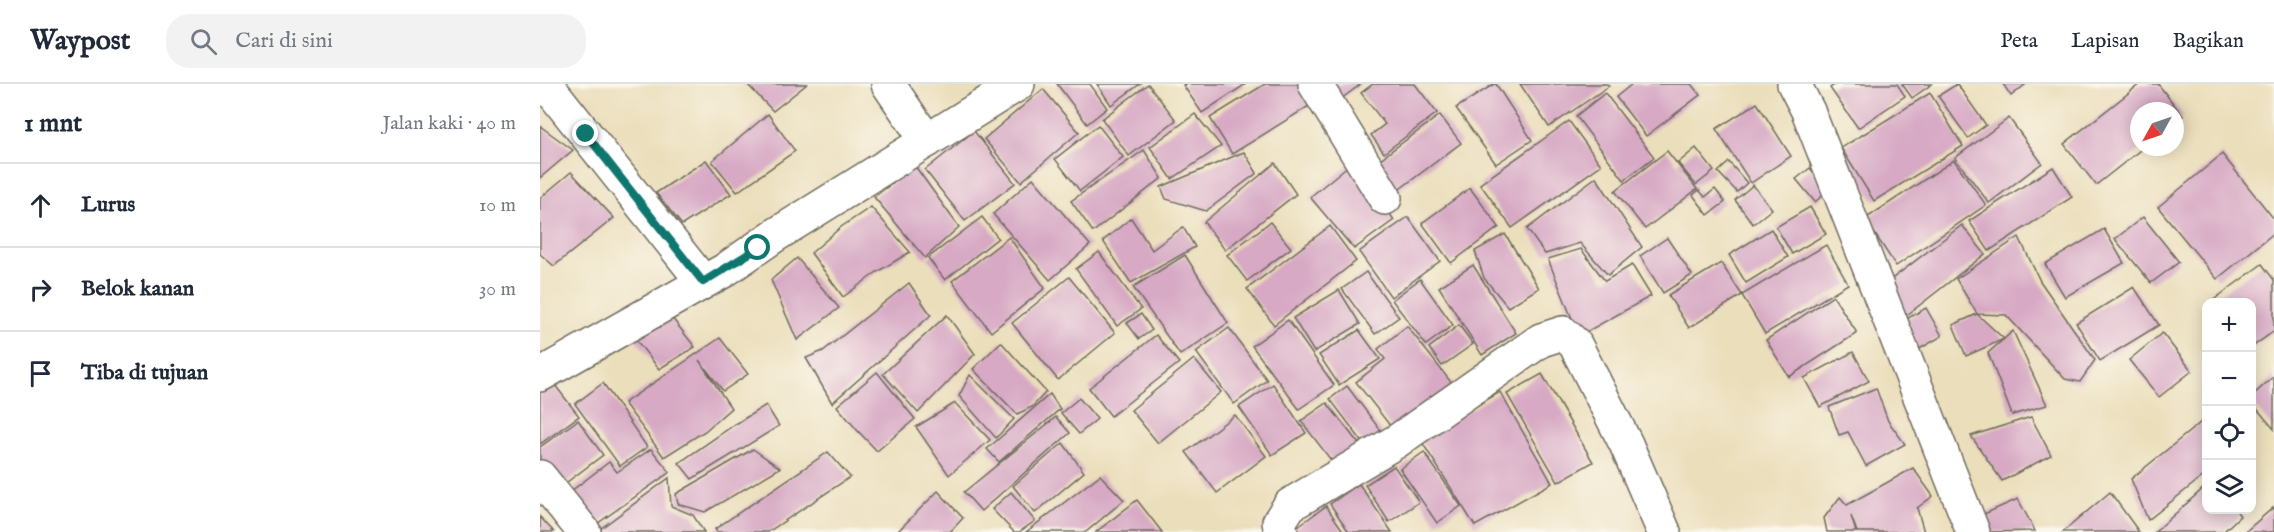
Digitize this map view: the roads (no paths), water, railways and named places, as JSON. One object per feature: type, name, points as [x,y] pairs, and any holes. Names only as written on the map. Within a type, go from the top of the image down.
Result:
[{"type":"street","points":[[546,84],[701,279]]},
{"type":"street","points":[[540,375],[701,279],[922,133],[1018,84]]},
{"type":"street","points":[[1315,84],[1385,198]]},
{"type":"street","points":[[1794,84],[1808,111],[1973,532]]},
{"type":"street","points":[[891,88],[922,133]]},
{"type":"street","points":[[1281,532],[1279,522],[1290,505],[1397,441],[1540,340],[1563,333],[1575,344],[1626,444],[1664,532]]},
{"type":"street","points":[[540,477],[584,532]]}]
